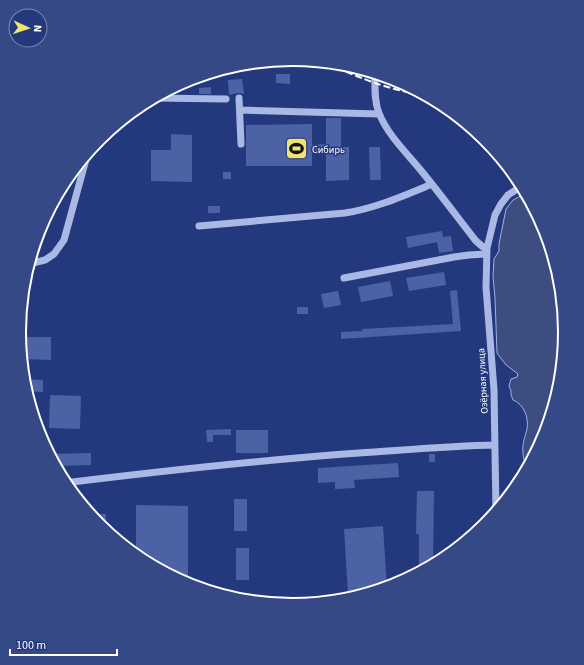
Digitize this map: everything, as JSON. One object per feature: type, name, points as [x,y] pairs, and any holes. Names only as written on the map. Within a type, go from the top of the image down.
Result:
[{"type":"street","points":[[375,80],[375,94],[379,114],[390,134],[432,184],[476,241],[486,251]]},
{"type":"street","points":[[166,98],[226,99]]},
{"type":"street","points":[[239,98],[241,144]]},
{"type":"street","points":[[240,110],[379,114]]},
{"type":"street","points":[[35,262],[46,260],[54,254],[64,240],[84,167]]},
{"type":"street","points":[[199,226],[345,213],[362,210],[394,200],[432,184]]},
{"type":"street","name":"Озёрная улица","points":[[496,503],[493,372],[486,287],[486,251],[495,215],[500,204],[508,195],[516,190]]},
{"type":"street","points":[[344,278],[486,251]]},
{"type":"street","points":[[72,482],[284,459],[455,446],[495,445]]},
{"type":"water","points":[[520,196],[531,215],[544,247],[556,298],[558,332],[556,367],[549,401],[538,434],[525,461],[523,450],[527,420],[523,408],[513,400],[509,386],[511,379],[517,377],[518,374],[506,365],[497,353],[493,277],[494,259],[499,251],[506,209],[513,200]]},
{"type":"building","points":[[276,74],[290,74],[290,84],[276,83]]},
{"type":"building","points":[[242,79],[244,94],[238,93],[229,95],[228,80]]},
{"type":"building","points":[[211,87],[211,94],[199,94],[199,88]]},
{"type":"building","name":"Сибирь","points":[[326,118],[341,118],[341,147],[349,147],[349,180],[326,181],[326,152],[312,152],[312,166],[246,166],[246,125],[312,124],[312,145],[326,144]]},
{"type":"building","points":[[171,134],[192,135],[192,182],[151,181],[151,150],[171,150]]},
{"type":"building","points":[[369,147],[380,147],[381,180],[370,180]]},
{"type":"building","points":[[223,172],[231,172],[231,179],[223,179]]},
{"type":"building","points":[[208,206],[220,206],[220,213],[208,213]]},
{"type":"building","points":[[442,231],[443,237],[451,236],[453,251],[439,253],[437,242],[408,248],[406,237]]},
{"type":"building","points":[[444,272],[446,285],[409,291],[406,278]]},
{"type":"building","points":[[390,281],[393,296],[361,302],[358,287]]},
{"type":"building","points":[[457,290],[461,331],[341,339],[341,332],[363,331],[362,329],[453,324],[450,291]]},
{"type":"building","points":[[338,291],[341,305],[324,308],[321,294]]},
{"type":"building","points":[[297,307],[308,307],[308,314],[297,314]]},
{"type":"building","points":[[26,337],[51,337],[51,360],[28,359]]},
{"type":"building","points":[[30,379],[43,380],[43,392],[33,391]]},
{"type":"building","points":[[50,395],[81,396],[80,429],[49,428]]},
{"type":"building","points":[[231,429],[231,435],[213,435],[213,442],[207,442],[206,430]]},
{"type":"building","points":[[236,430],[268,430],[268,453],[236,453]]},
{"type":"building","points":[[91,453],[91,465],[62,466],[55,454]]},
{"type":"building","points":[[429,454],[435,454],[435,462],[429,462]]},
{"type":"building","points":[[398,463],[399,477],[354,480],[355,488],[335,489],[335,482],[318,483],[318,468]]},
{"type":"building","points":[[417,491],[434,491],[433,558],[419,566],[419,534],[416,534]]},
{"type":"building","points":[[234,499],[247,499],[247,531],[234,531]]},
{"type":"building","points":[[136,505],[188,506],[188,577],[159,563],[136,548]]},
{"type":"building","points":[[98,514],[106,514],[106,523]]},
{"type":"building","points":[[383,526],[387,581],[348,592],[344,529]]},
{"type":"building","points":[[236,548],[249,548],[249,580],[236,580]]},
{"type":"building","points":[[336,594],[321,597],[321,595]]},
{"type":"railway","points":[[350,73],[374,83],[404,91]]},
{"type":"place","name":"Сибирь","points":[[297,149]]}]
